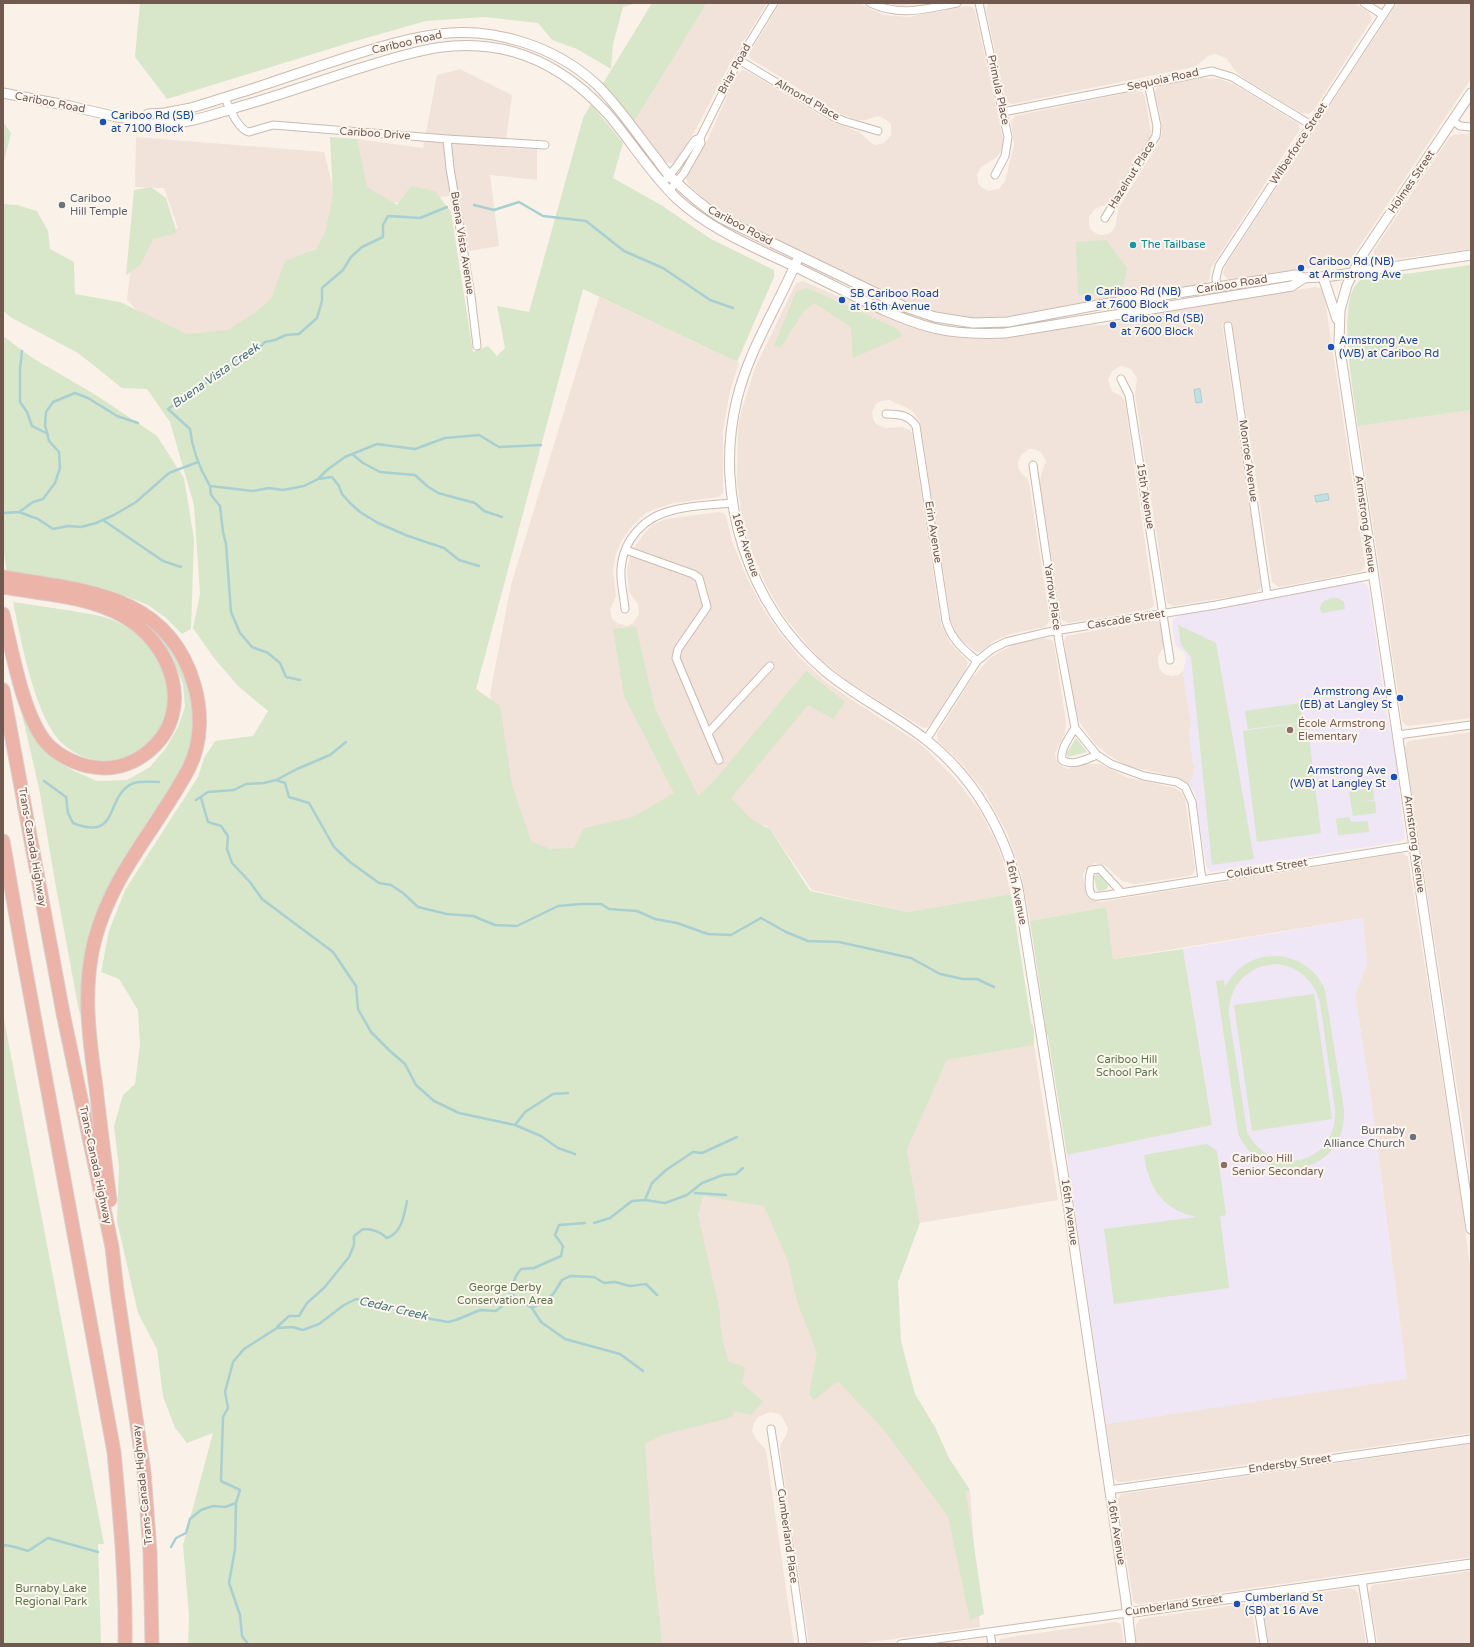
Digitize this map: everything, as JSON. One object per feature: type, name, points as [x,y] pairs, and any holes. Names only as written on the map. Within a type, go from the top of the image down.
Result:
[{"type":"highway","points":[[3,577],[19,585],[96,605],[123,616],[137,624],[148,635],[164,656],[173,682],[174,706],[171,719],[164,735],[154,747],[141,758],[128,764],[106,768],[82,765],[55,750],[45,740],[37,728],[30,711],[15,662],[3,614]]},
{"type":"highway","points":[[3,587],[19,585],[90,592],[126,604],[141,612],[157,624],[180,649],[191,673],[200,710],[200,729],[190,765],[168,804],[135,851],[105,907],[95,940],[89,971],[88,1018],[113,1219],[112,1247]]},
{"type":"highway","name":"Trans-Canada Highway","points":[[3,690],[63,1013],[112,1247],[144,1480],[150,1546],[152,1644]]},
{"type":"highway","points":[[3,841],[114,1452],[122,1532],[126,1616],[125,1644]]},
{"type":"highway","points":[[3,888],[20,939]]},
{"type":"street","name":"Briar Road","points":[[669,191],[684,173],[701,143],[700,138],[739,60],[774,3]]},
{"type":"street","points":[[870,3],[898,12],[957,3]]},
{"type":"street","name":"Primula Place","points":[[979,3],[1003,112],[1008,142],[1005,156],[995,175]]},
{"type":"street","points":[[1364,3],[1383,15]]},
{"type":"street","name":"Wilberforce Street","points":[[1217,288],[1216,278],[1219,266],[1391,3]]},
{"type":"street","name":"Cariboo Road","points":[[144,120],[148,114],[165,113],[191,108],[348,57],[425,36],[463,32],[513,39],[545,51],[588,77],[611,100],[669,175],[691,197],[708,210],[721,218],[905,307],[935,317],[973,323],[1008,322],[1088,307],[1295,275],[1304,278],[1323,277],[1471,255]]},
{"type":"street","name":"Cariboo Road","points":[[3,93],[117,117],[144,120],[149,124],[176,124],[279,96],[414,52],[465,45],[497,48],[515,53],[556,70],[581,88],[606,113],[662,184],[690,210],[726,233],[914,323],[948,331],[984,334],[1006,333],[1292,286],[1304,278]]},
{"type":"street","name":"Almond Place","points":[[739,60],[832,116],[878,131]]},
{"type":"street","name":"Sequoia Road","points":[[1003,112],[1204,71],[1219,72],[1232,77],[1311,125]]},
{"type":"street","name":"Hazelnut Place","points":[[1105,218],[1156,136],[1157,126],[1148,83]]},
{"type":"street","name":"Holmes Street","points":[[1353,272],[1361,257],[1471,93]]},
{"type":"street","name":"Cariboo Drive","points":[[225,98],[240,126],[248,132],[273,125],[447,139],[545,145]]},
{"type":"street","points":[[1453,121],[1460,126],[1471,127]]},
{"type":"street","name":"Briar Road","points":[[662,184],[677,166],[695,140],[700,138]]},
{"type":"street","name":"Buena Vista Avenue","points":[[447,139],[450,168],[471,296],[476,346]]},
{"type":"street","name":"16th Avenue","points":[[799,256],[748,364],[737,399],[730,450],[732,503],[741,542],[754,576],[772,610],[790,635],[812,660],[838,682],[926,740],[954,765],[975,791],[1000,834],[1014,872],[1068,1204],[1131,1644]]},
{"type":"street","name":"Armstrong Avenue","points":[[1353,272],[1342,296],[1338,322],[1339,343],[1414,846],[1468,1191],[1471,1229]]},
{"type":"street","points":[[1323,277],[1338,322]]},
{"type":"street","name":"Monroe Avenue","points":[[1228,326],[1268,595]]},
{"type":"street","name":"15th Avenue","points":[[1122,379],[1129,395],[1170,660]]},
{"type":"street","name":"Erin Avenue","points":[[886,414],[903,415],[916,426],[946,621],[957,644],[977,661]]},
{"type":"street","name":"Yarrow Place","points":[[1033,465],[1057,630],[1075,728],[1097,754],[1111,764],[1126,771],[1144,776],[1180,783],[1185,787],[1192,802],[1202,880]]},
{"type":"street","points":[[625,609],[621,577],[622,560],[638,530],[655,516],[675,509],[732,503]]},
{"type":"street","points":[[626,550],[693,574],[698,578],[707,607],[678,649],[676,658],[719,760]]},
{"type":"street","name":"Cascade Street","points":[[926,740],[977,661],[992,649],[1006,642],[1057,630],[1163,614],[1373,575]]},
{"type":"street","points":[[708,733],[770,666]]},
{"type":"street","points":[[1398,735],[1471,725]]},
{"type":"street","points":[[1075,728],[1063,748],[1061,755],[1062,760],[1067,764],[1075,763],[1097,754]]},
{"type":"street","name":"Coldicutt Street","points":[[1121,892],[1100,869],[1091,870],[1089,883],[1092,895],[1108,895],[1414,846]]},
{"type":"street","name":"Cumberland Place","points":[[771,1429],[803,1644]]},
{"type":"street","name":"Endersby Street","points":[[1109,1490],[1471,1439]]},
{"type":"street","name":"Cumberland Street","points":[[901,1644],[1471,1564]]},
{"type":"street","points":[[1362,1580],[1372,1644]]},
{"type":"street","points":[[1256,1594],[1264,1644]]},
{"type":"street","points":[[990,1632],[992,1644]]},
{"type":"shaded area","points":[[707,3],[767,3],[730,64],[696,129],[677,160],[673,163],[668,163],[663,161],[634,122]]},
{"type":"shaded area","points":[[780,3],[859,3],[884,15],[908,17],[966,6],[972,7],[975,11],[1003,138],[1002,149],[997,157],[981,167],[977,175],[978,183],[982,188],[988,191],[999,189],[1005,181],[1014,145],[1011,121],[1015,116],[1135,91],[1142,92],[1145,97],[1151,133],[1149,139],[1110,201],[1095,209],[1089,217],[1091,230],[1097,234],[1102,235],[1110,233],[1115,227],[1119,207],[1160,141],[1162,124],[1155,94],[1156,89],[1161,84],[1201,78],[1220,79],[1235,85],[1296,122],[1300,129],[1211,268],[1209,280],[1205,285],[1133,298],[1097,299],[1078,306],[1004,319],[980,319],[941,314],[905,301],[728,217],[714,208],[687,183],[686,176],[708,139],[736,76],[742,70],[747,71],[828,120],[859,132],[871,143],[876,145],[884,143],[891,135],[891,124],[885,119],[878,116],[866,120],[858,120],[838,113],[751,59],[749,55],[751,51]]},
{"type":"shaded area","points":[[885,3],[926,3],[898,6]]},
{"type":"shaded area","points":[[988,3],[1354,3],[1369,12],[1372,19],[1314,110],[1309,114],[1301,113],[1245,79],[1237,73],[1226,58],[1215,54],[1208,56],[1196,66],[1185,69],[1012,104],[1007,102],[1005,97],[986,10]]},
{"type":"shaded area","points":[[1397,3],[1471,3],[1471,79],[1347,265],[1300,269],[1288,274],[1228,280],[1223,273],[1225,266]]},
{"type":"shaded area","points":[[460,69],[512,95],[505,148],[537,149],[537,180],[490,175],[499,246],[469,251],[451,196],[360,207],[357,139],[423,148],[437,75]]},
{"type":"shaded area","points":[[1471,133],[1471,249],[1383,261],[1374,258],[1374,250],[1449,138],[1453,135]]},
{"type":"shaded area","points":[[136,137],[324,152],[335,195],[329,226],[320,246],[287,264],[268,311],[228,330],[190,337],[146,320],[127,300],[133,243],[178,228],[164,188],[135,187]]},
{"type":"shaded area","points":[[803,281],[839,297],[858,302],[897,321],[929,333],[958,338],[988,339],[1076,326],[1112,324],[1130,317],[1315,287],[1320,288],[1324,293],[1365,564],[1364,569],[1359,572],[1279,587],[1272,582],[1232,323],[1222,324],[1261,584],[1260,589],[1254,593],[1174,606],[1167,603],[1135,395],[1137,378],[1131,369],[1121,366],[1112,371],[1108,380],[1112,391],[1122,397],[1125,402],[1154,606],[1148,610],[1068,623],[1061,619],[1040,483],[1046,461],[1041,452],[1035,449],[1029,449],[1021,455],[1018,462],[1018,467],[1029,483],[1050,621],[1045,627],[1010,634],[994,641],[980,652],[976,652],[960,639],[951,621],[920,422],[913,412],[905,407],[889,400],[881,401],[876,404],[872,412],[873,419],[876,424],[886,428],[903,427],[910,430],[912,433],[941,624],[950,643],[968,663],[966,669],[931,724],[926,728],[922,727],[849,682],[823,661],[808,646],[783,615],[766,585],[751,550],[746,533],[737,481],[738,428],[741,412],[755,368],[795,285]]},
{"type":"shaded area","points":[[599,297],[739,363],[730,391],[723,431],[723,493],[719,497],[674,503],[653,510],[646,513],[633,525],[622,540],[616,554],[613,570],[616,596],[610,610],[612,619],[617,623],[627,626],[633,623],[639,614],[638,604],[629,592],[627,571],[631,552],[645,532],[654,524],[666,519],[718,512],[723,513],[726,516],[732,541],[747,578],[763,609],[782,636],[802,660],[825,681],[916,741],[927,750],[957,781],[980,811],[996,842],[1003,861],[1011,894],[908,912],[812,890],[770,829],[765,825],[751,824],[545,861],[515,835],[490,694],[511,585]]},
{"type":"shaded area","points":[[1471,410],[1471,718],[1408,726],[1404,724],[1402,720],[1358,426]]},
{"type":"shaded area","name":"École Armstrong Elementary","points":[[1360,582],[1366,584],[1369,590],[1388,723],[1394,747],[1405,838],[1399,842],[1211,872],[1206,865],[1195,793],[1188,784],[1195,771],[1189,736],[1191,724],[1183,671],[1186,659],[1184,652],[1176,646],[1172,625],[1173,620],[1178,616]]},
{"type":"shaded area","points":[[1152,620],[1159,622],[1160,624],[1164,644],[1158,657],[1159,668],[1164,674],[1171,676],[1178,675],[1183,671],[1191,724],[1189,736],[1195,771],[1188,784],[1176,777],[1128,766],[1108,755],[1095,744],[1084,729],[1078,719],[1073,701],[1064,641],[1066,636]]},
{"type":"shaded area","points":[[1044,638],[1052,640],[1054,645],[1066,721],[1065,733],[1055,753],[1059,764],[1068,769],[1086,764],[1100,764],[1126,777],[1175,788],[1181,792],[1185,799],[1195,868],[1193,874],[1189,876],[1135,884],[1122,881],[1106,866],[1095,863],[1085,870],[1083,875],[1086,893],[1092,900],[1100,902],[1402,853],[1408,857],[1461,1198],[1471,1274],[1471,1433],[1123,1482],[1118,1482],[1114,1478],[1106,1424],[1407,1378],[1371,1098],[1355,995],[1367,964],[1363,918],[1113,959],[1105,907],[1030,921],[1021,873],[1007,833],[987,796],[963,765],[938,741],[937,734],[973,677],[989,659],[1015,644]]},
{"type":"shaded area","points":[[1471,732],[1471,1178],[1405,748],[1409,741]]},
{"type":"shaded area","name":"Cariboo Hill Senior Secondary","points":[[1363,918],[1367,964],[1355,995],[1371,1098],[1407,1379],[1106,1424],[1067,1155],[1212,1125],[1183,949]]},
{"type":"shaded area","points":[[1034,1045],[1058,1200],[920,1223],[907,1150],[947,1060]]},
{"type":"shaded area","points":[[695,1193],[772,1201],[946,1498],[970,1490],[980,1627],[857,1644],[809,1644],[780,1449],[781,1443],[786,1436],[788,1428],[779,1414],[770,1412],[758,1417],[754,1423],[752,1431],[756,1439],[766,1450],[794,1644],[656,1644],[639,1441],[720,1329],[697,1239]]},
{"type":"shaded area","points":[[1471,1444],[1471,1557],[1140,1604],[1135,1603],[1133,1600],[1118,1502],[1121,1494]]},
{"type":"shaded area","points":[[1471,1571],[1471,1644],[1378,1644],[1369,1594],[1373,1585]]},
{"type":"shaded area","points":[[1350,1588],[1356,1590],[1358,1593],[1366,1644],[1268,1644],[1263,1609],[1263,1605],[1266,1601]]},
{"type":"shaded area","points":[[1243,1604],[1249,1605],[1252,1611],[1257,1644],[1135,1644],[1136,1625],[1140,1619]]},
{"type":"shaded area","points":[[1115,1622],[1119,1623],[1121,1626],[1124,1644],[998,1644],[1000,1639],[1004,1638]]},
{"type":"green space","points":[[140,3],[636,3],[623,7],[613,44],[611,69],[577,49],[552,40],[538,23],[485,17],[426,21],[352,42],[167,99],[135,57]]},
{"type":"green space","points":[[652,3],[707,3],[634,122],[602,85]]},
{"type":"green space","name":"George Derby Conservation Area","points":[[591,104],[623,143],[613,178],[661,205],[711,239],[774,270],[774,277],[737,362],[583,289],[476,689],[500,706],[512,785],[531,841],[550,849],[574,848],[584,828],[633,817],[674,793],[624,696],[613,629],[636,627],[655,709],[698,796],[714,781],[806,671],[845,702],[833,719],[808,705],[731,798],[752,820],[770,829],[810,891],[908,912],[1011,894],[1031,1022],[1034,1031],[1034,1045],[947,1060],[907,1150],[920,1223],[898,1282],[901,1341],[915,1394],[935,1427],[949,1458],[970,1490],[965,1492],[984,1614],[970,1620],[948,1516],[884,1430],[838,1381],[814,1400],[809,1394],[817,1353],[797,1301],[788,1261],[764,1206],[703,1196],[698,1215],[720,1312],[721,1331],[725,1350],[729,1362],[745,1367],[742,1384],[763,1401],[751,1415],[733,1411],[733,1417],[662,1435],[645,1444],[652,1548],[662,1644],[188,1644],[189,1615],[183,1545],[213,1433],[187,1443],[175,1428],[163,1396],[157,1349],[138,1313],[117,1221],[119,1167],[114,1126],[123,1095],[135,1084],[140,1045],[138,1010],[119,979],[101,972],[109,931],[125,890],[198,777],[204,758],[215,741],[253,736],[268,711],[238,686],[214,658],[193,628],[200,594],[194,505],[170,422],[147,389],[122,388],[78,353],[12,318],[3,311],[3,204],[17,205],[37,211],[48,231],[50,249],[74,262],[75,294],[120,302],[187,334],[228,330],[256,312],[271,299],[285,261],[316,249],[325,233],[333,195],[330,137],[357,139],[367,187],[397,205],[411,186],[435,191],[451,212],[473,352],[488,346],[497,356],[505,348],[497,306],[529,312],[583,118]]},
{"type":"green space","points":[[3,122],[11,133],[3,165]]},
{"type":"green space","points":[[151,187],[166,198],[177,233],[153,239],[140,265],[126,275],[134,190]]},
{"type":"green space","points":[[1106,240],[1127,268],[1122,291],[1078,295],[1076,242]]},
{"type":"green space","points":[[1471,265],[1471,410],[1358,426],[1348,349],[1347,326],[1349,305],[1353,290],[1361,280]]},
{"type":"green space","points":[[807,288],[896,328],[903,336],[853,358],[851,327],[814,303],[803,312],[781,347],[774,346],[796,292]]},
{"type":"green space","points":[[3,336],[31,357],[99,397],[157,436],[184,478],[194,539],[191,629],[182,634],[166,618],[148,605],[128,597],[100,589],[15,575],[7,571],[3,550]]},
{"type":"green space","points":[[1332,598],[1338,598],[1344,602],[1345,609],[1322,613],[1320,608],[1323,602]]},
{"type":"green space","points":[[13,602],[101,616],[123,625],[140,636],[153,652],[164,671],[170,692],[169,713],[157,736],[136,753],[124,758],[111,760],[86,758],[63,744],[53,732],[44,716],[37,698],[30,678]]},
{"type":"green space","points":[[144,621],[164,634],[184,664],[197,716],[188,760],[109,891],[82,995],[82,1016],[79,1011],[39,788],[21,710],[29,730],[44,749],[57,761],[74,771],[97,781],[127,780],[150,767],[166,748],[178,727],[185,707],[183,684],[172,657],[158,636]]},
{"type":"green space","points":[[1178,625],[1216,643],[1254,859],[1212,865],[1191,657],[1181,645]]},
{"type":"green space","points":[[1300,703],[1303,722],[1248,729],[1245,711]]},
{"type":"green space","points":[[1307,722],[1321,833],[1257,842],[1243,731]]},
{"type":"green space","points":[[1076,738],[1087,752],[1068,757],[1067,753]]},
{"type":"green space","points":[[1373,788],[1374,800],[1359,802],[1375,801],[1376,813],[1353,816],[1349,792]]},
{"type":"green space","points":[[1349,817],[1351,822],[1368,821],[1369,832],[1338,835],[1336,819]]},
{"type":"green space","points":[[1097,874],[1105,881],[1108,887],[1107,889],[1100,891],[1097,890],[1094,877]]},
{"type":"green space","name":"Cariboo Hill School Park","points":[[1106,907],[1113,959],[1183,949],[1212,1125],[1067,1155],[1048,1036],[1045,1028],[1030,921]]},
{"type":"green space","points":[[1269,956],[1293,959],[1306,966],[1317,976],[1325,990],[1344,1110],[1341,1132],[1332,1149],[1318,1161],[1302,1168],[1283,1169],[1266,1163],[1250,1152],[1238,1133],[1216,981],[1224,980],[1225,987],[1240,968],[1253,960]],"holes":[[[1277,964],[1299,972],[1310,981],[1320,1002],[1335,1109],[1333,1128],[1326,1143],[1315,1154],[1302,1160],[1287,1161],[1272,1157],[1258,1147],[1247,1132],[1229,1015],[1232,995],[1236,986],[1242,979],[1257,968]]]},
{"type":"green space","points":[[1314,994],[1332,1119],[1252,1131],[1234,1005]]},
{"type":"green space","name":"Burnaby Lake Regional Park","points":[[3,1014],[104,1544],[98,1544],[101,1644],[3,1644]]},
{"type":"green space","points":[[1207,1144],[1217,1151],[1226,1215],[1220,1216],[1229,1288],[1114,1304],[1104,1229],[1197,1217],[1185,1214],[1175,1209],[1160,1196],[1154,1188],[1150,1178],[1144,1155]]},
{"type":"water","points":[[1200,389],[1202,402],[1196,403],[1194,390]]},
{"type":"water","points":[[1328,494],[1329,500],[1316,502],[1315,496]]},
{"type":"waterway","name":"Buena Vista Creek","points":[[474,205],[494,210],[519,202],[543,216],[586,221],[624,251],[663,268],[710,300],[733,308]]},
{"type":"waterway","name":"Buena Vista Creek","points":[[447,207],[420,218],[388,216],[383,225],[383,237],[362,247],[351,257],[343,270],[322,288],[322,301],[317,318],[299,334],[286,335],[275,340],[265,342],[255,352],[233,362],[219,376],[168,409],[190,429],[197,459],[210,486],[253,491],[269,488],[283,490],[304,486],[318,479],[327,470],[345,457],[377,444],[415,449],[445,438],[479,435],[499,447],[541,445]]},
{"type":"waterway","points":[[22,351],[20,369],[20,402],[27,412],[32,426],[48,434]]},
{"type":"waterway","points":[[19,512],[33,502],[43,499],[55,483],[60,468],[59,452],[49,441],[45,425],[46,412],[53,402],[75,393],[88,398],[117,416],[138,423]]},
{"type":"waterway","points":[[352,454],[363,463],[380,472],[415,475],[427,486],[438,493],[475,503],[484,511],[502,517]]},
{"type":"waterway","name":"Buena Vista Creek","points":[[3,513],[19,512],[38,519],[53,529],[68,526],[81,527],[96,523],[114,515],[136,502],[169,473],[198,462]]},
{"type":"waterway","points":[[318,479],[332,477],[339,486],[342,494],[350,503],[360,512],[378,523],[408,536],[444,548],[459,560],[479,566]]},
{"type":"waterway","points":[[210,486],[211,495],[220,506],[226,544],[231,612],[240,633],[252,647],[268,653],[280,663],[286,677],[300,680]]},
{"type":"waterway","points":[[103,520],[163,561],[181,567]]},
{"type":"waterway","points":[[276,780],[330,755],[346,742]]},
{"type":"waterway","points":[[196,800],[208,792],[234,790],[246,784],[264,783],[276,780],[285,783],[289,797],[309,803],[334,847],[350,862],[379,883],[391,885],[403,893],[418,907],[447,914],[473,916],[495,925],[517,926],[558,906],[601,904],[609,909],[637,911],[655,919],[677,923],[708,934],[731,935],[761,918],[786,932],[808,941],[839,942],[911,958],[940,974],[963,979],[977,979],[994,987]]},
{"type":"waterway","points":[[44,781],[66,797],[68,813],[73,823],[87,827],[97,827],[104,823],[109,817],[121,793],[131,784],[139,782],[159,782]]},
{"type":"waterway","points":[[201,798],[208,822],[221,826],[228,836],[227,849],[232,863],[250,882],[262,899],[333,952],[356,986],[358,1009],[371,1032],[405,1064],[416,1085],[434,1101],[459,1113],[515,1125],[541,1136],[558,1148],[575,1154]]},
{"type":"waterway","points":[[515,1125],[525,1112],[553,1094],[568,1093]]},
{"type":"waterway","name":"Cedar Creek","points":[[594,1223],[610,1218],[632,1201],[645,1200],[652,1183],[666,1170],[693,1152],[702,1153],[737,1137]]},
{"type":"waterway","points":[[645,1200],[665,1203],[687,1195],[702,1183],[723,1175],[736,1174],[743,1168]]},
{"type":"waterway","points":[[695,1193],[726,1195]]},
{"type":"waterway","points":[[277,1327],[289,1316],[299,1316],[307,1303],[324,1288],[349,1257],[354,1245],[354,1236],[363,1229],[376,1231],[387,1238],[392,1236],[402,1223],[407,1201]]},
{"type":"waterway","name":"Cedar Creek","points":[[171,1547],[176,1538],[186,1533],[190,1519],[201,1510],[213,1506],[225,1507],[236,1503],[240,1490],[221,1481],[223,1417],[228,1408],[225,1392],[233,1362],[244,1349],[277,1328],[292,1327],[303,1330],[319,1324],[344,1305],[356,1299],[372,1301],[420,1317],[448,1322],[480,1310],[496,1311],[509,1298],[515,1279],[521,1269],[534,1268],[561,1256],[563,1246],[555,1235],[559,1225],[585,1223]]},
{"type":"waterway","points":[[532,1308],[546,1301],[554,1293],[562,1280],[570,1276],[594,1277],[604,1283],[615,1282],[630,1286],[646,1284],[657,1295]]},
{"type":"waterway","points":[[511,1294],[532,1308],[541,1322],[565,1339],[620,1354],[643,1371]]},
{"type":"waterway","points":[[236,1503],[235,1549],[229,1583],[240,1615],[242,1636],[248,1644]]},
{"type":"waterway","name":"Cedar Creek","points":[[3,1547],[5,1545],[28,1551],[48,1538],[98,1552]]},
{"type":"place","name":"Cariboo Rd (SB) at 7100 Block","points":[[103,122]]},
{"type":"place","name":"Cariboo Hill Temple","points":[[62,205]]},
{"type":"place","name":"The Tailbase","points":[[1133,245]]},
{"type":"place","name":"Cariboo Rd (NB) at Armstrong Ave","points":[[1301,268]]},
{"type":"place","name":"Cariboo Rd (NB) at 7600 Block","points":[[1088,298]]},
{"type":"place","name":"SB Cariboo Road at 16th Avenue","points":[[842,300]]},
{"type":"place","name":"Cariboo Rd (SB) at 7600 Block","points":[[1113,325]]},
{"type":"place","name":"Armstrong Ave (WB) at Cariboo Rd","points":[[1331,347]]},
{"type":"place","name":"Armstrong Ave (EB) at Langley St","points":[[1400,698]]},
{"type":"place","name":"École Armstrong Elementary","points":[[1290,730]]},
{"type":"place","name":"Armstrong Ave (WB) at Langley St","points":[[1394,777]]},
{"type":"place","name":"Burnaby Alliance Church","points":[[1413,1137]]},
{"type":"place","name":"Cariboo Hill Senior Secondary","points":[[1224,1165]]},
{"type":"place","name":"Cumberland St (SB) at 16 Ave","points":[[1237,1604]]}]
